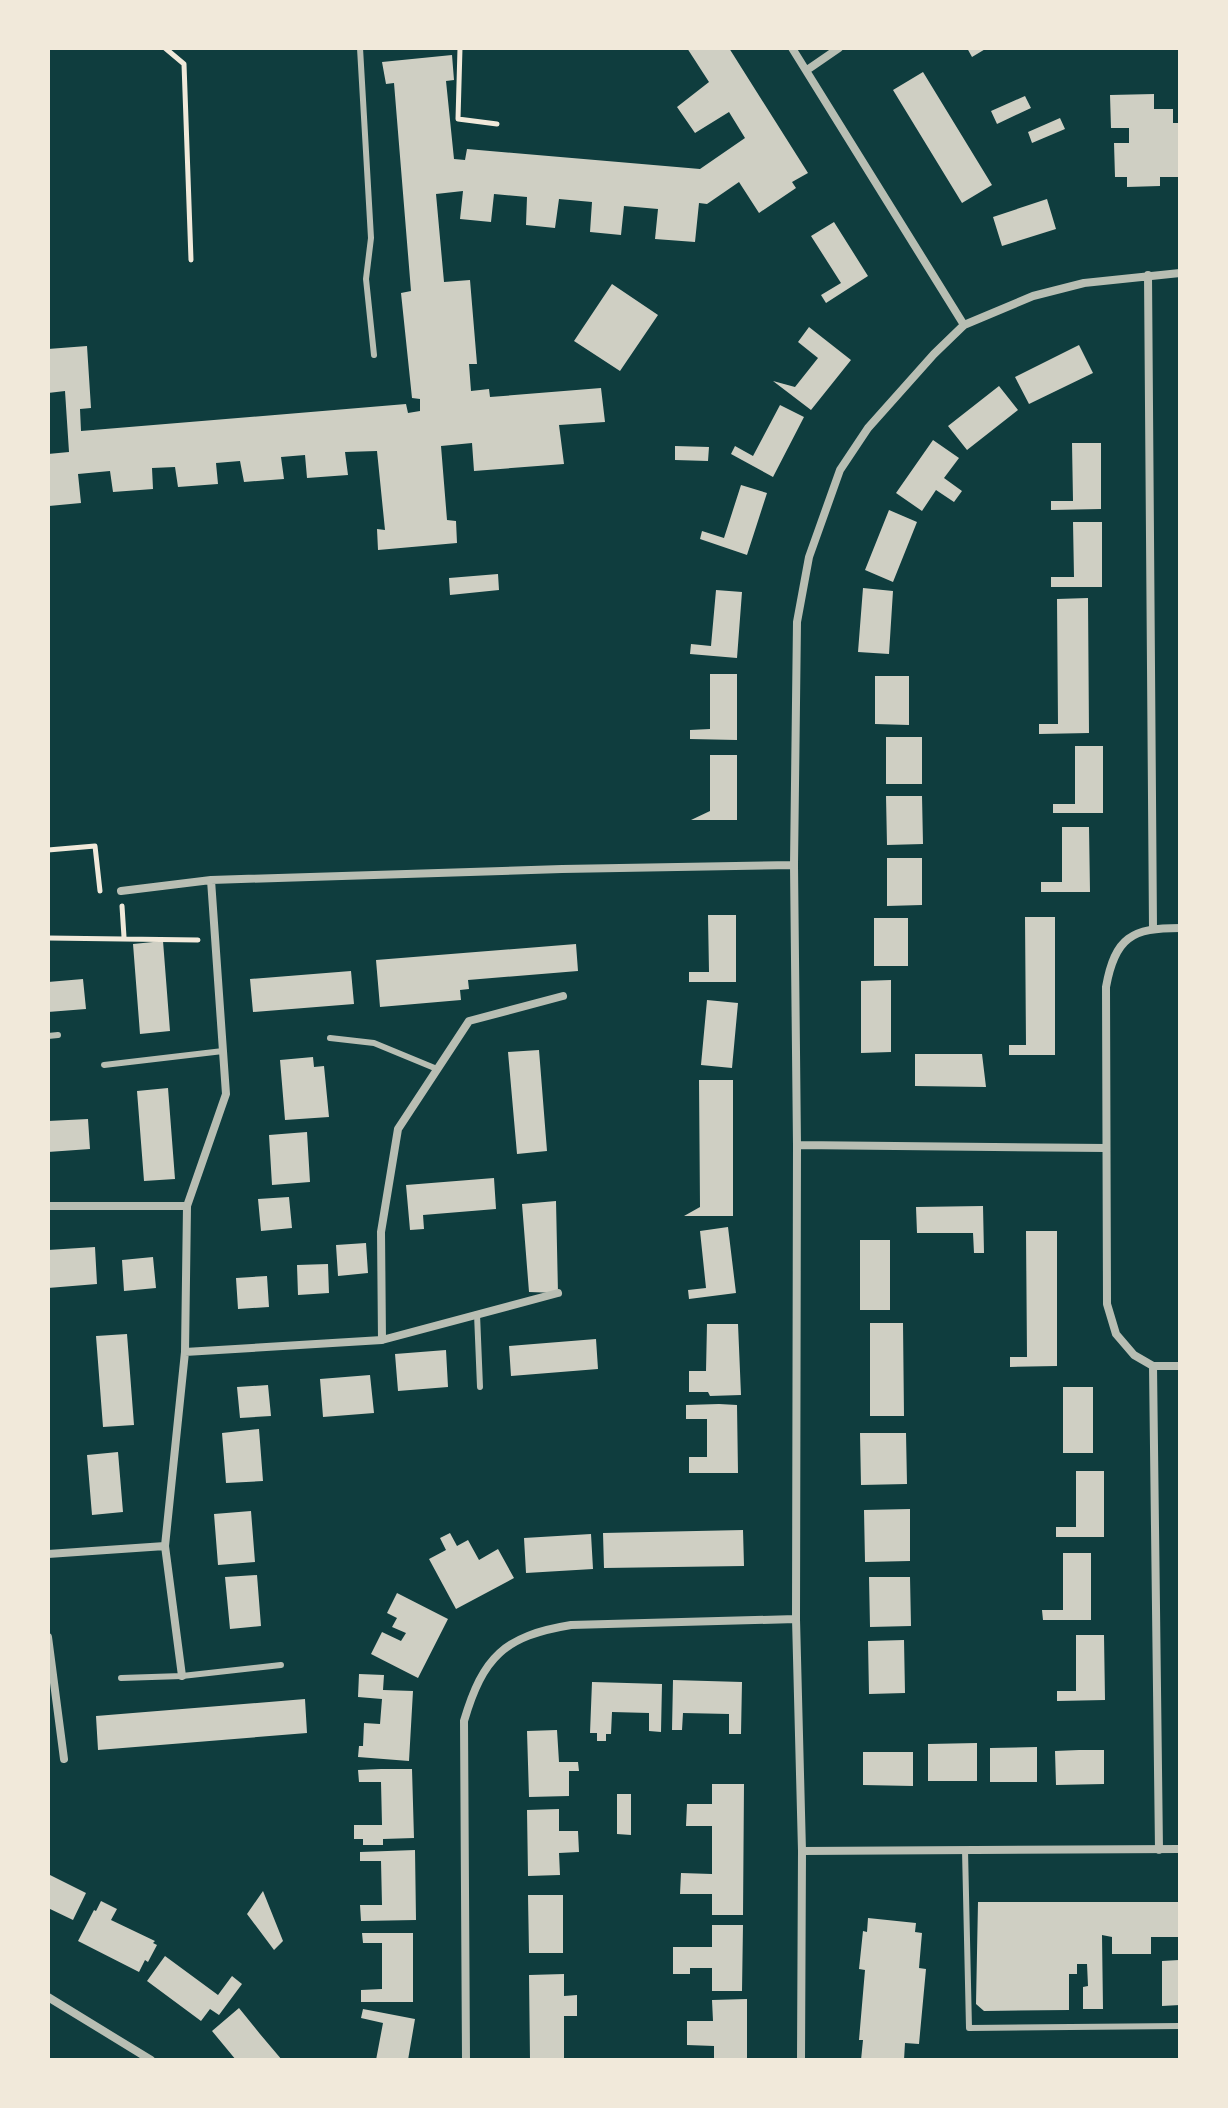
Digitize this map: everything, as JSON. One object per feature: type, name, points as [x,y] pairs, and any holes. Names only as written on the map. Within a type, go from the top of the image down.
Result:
[{"type":"street","points":[[792,48],[964,325]]},
{"type":"street","points":[[807,70],[839,48]]},
{"type":"street","points":[[801,2060],[802,1851],[796,1619],[794,865],[797,622],[809,557],[840,470],[868,428],[964,325],[1033,296],[1084,283],[1180,273]]},
{"type":"street","points":[[1148,275],[1153,928]]},
{"type":"street","points":[[121,891],[211,880],[794,865]]},
{"type":"street","points":[[182,1676],[165,1546],[185,1352],[187,1206],[226,1094],[211,880]]},
{"type":"street","points":[[1180,928],[1137,931],[1125,941],[1110,965],[1106,987],[1107,1304],[1116,1334],[1134,1355],[1153,1366],[1180,1366]]},
{"type":"street","points":[[382,1340],[381,1232],[398,1129],[469,1021],[563,996]]},
{"type":"street","points":[[797,1145],[1106,1148]]},
{"type":"street","points":[[48,1206],[187,1206]]},
{"type":"street","points":[[185,1352],[382,1340],[558,1293]]},
{"type":"street","points":[[1153,1366],[1159,1850]]},
{"type":"street","points":[[48,1554],[165,1546]]},
{"type":"street","points":[[466,2060],[464,1721],[473,1692],[490,1662],[513,1641],[540,1630],[571,1625],[796,1619]]},
{"type":"street","points":[[48,1637],[64,1759]]},
{"type":"street","points":[[802,1851],[1180,1849]]},
{"type":"street","points":[[48,1997],[151,2060]]},
{"type":"lane","points":[[360,48],[371,238],[366,279],[374,355]]},
{"type":"lane","points":[[48,1036],[58,1035]]},
{"type":"lane","points":[[330,1038],[374,1043],[437,1069]]},
{"type":"lane","points":[[104,1065],[223,1051]]},
{"type":"lane","points":[[477,1314],[480,1387]]},
{"type":"lane","points":[[121,1678],[182,1676],[281,1665]]},
{"type":"lane","points":[[965,1850],[969,2028],[1180,2026]]},
{"type":"path","points":[[165,48],[184,64],[191,260]]},
{"type":"path","points":[[460,48],[458,119],[497,124]]},
{"type":"path","points":[[48,850],[95,846],[101,893],[121,891],[124,937]]},
{"type":"path","points":[[48,938],[215,941]]},
{"type":"building","points":[[687,48],[729,48],[808,173],[792,182],[796,188],[759,213],[739,182],[707,204],[699,203],[695,242],[655,239],[658,209],[624,206],[621,235],[590,232],[592,202],[559,199],[555,228],[526,225],[527,197],[494,194],[491,222],[460,219],[463,191],[436,194],[444,282],[470,280],[477,364],[469,364],[471,391],[489,389],[490,397],[601,388],[605,422],[559,425],[564,464],[474,471],[472,443],[441,446],[447,520],[456,521],[457,543],[378,550],[377,529],[385,530],[377,451],[345,452],[348,475],[307,478],[305,455],[281,457],[284,479],[244,482],[240,461],[216,463],[218,484],[178,487],[175,467],[152,468],[153,489],[113,492],[110,471],[78,474],[81,503],[49,506],[48,454],[69,452],[65,391],[48,393],[48,349],[87,346],[91,408],[80,409],[81,431],[406,404],[408,413],[420,411],[420,399],[412,398],[401,293],[411,291],[394,83],[386,84],[382,62],[452,55],[454,80],[446,81],[454,159],[465,160],[467,149],[700,169],[745,138],[729,112],[695,133],[677,107],[709,82]]},
{"type":"building","points":[[967,48],[987,48],[972,57]]},
{"type":"building","points":[[923,72],[992,185],[962,203],[893,90]]},
{"type":"building","points":[[1154,94],[1154,109],[1173,109],[1173,123],[1180,123],[1180,177],[1160,177],[1160,186],[1127,187],[1127,177],[1115,177],[1114,143],[1129,143],[1129,128],[1111,128],[1110,95]]},
{"type":"building","points":[[1025,96],[1031,108],[997,124],[991,111]]},
{"type":"building","points":[[1060,118],[1065,129],[1032,143],[1028,132]]},
{"type":"building","points":[[1047,199],[1056,229],[1002,246],[993,217]]},
{"type":"building","points":[[834,222],[868,276],[826,303],[821,295],[841,283],[811,236]]},
{"type":"building","points":[[612,284],[658,315],[620,371],[574,341]]},
{"type":"building","points":[[809,327],[851,360],[811,410],[773,381],[795,387],[818,358],[798,342]]},
{"type":"building","points":[[1079,345],[1093,373],[1029,404],[1015,377]]},
{"type":"building","points":[[999,386],[1018,410],[967,450],[948,426]]},
{"type":"building","points":[[780,405],[804,417],[773,477],[731,454],[735,446],[753,456]]},
{"type":"building","points":[[933,440],[959,458],[944,478],[962,491],[954,502],[936,490],[922,511],[896,493]]},
{"type":"building","points":[[1072,443],[1101,443],[1101,509],[1051,510],[1051,501],[1073,501]]},
{"type":"building","points":[[675,446],[709,447],[708,461],[675,460]]},
{"type":"building","points":[[741,485],[767,493],[747,555],[700,539],[702,531],[724,538]]},
{"type":"building","points":[[889,510],[917,522],[893,582],[865,570]]},
{"type":"building","points":[[1073,522],[1102,522],[1102,587],[1051,587],[1051,577],[1074,577]]},
{"type":"building","points":[[498,574],[499,590],[450,595],[449,578]]},
{"type":"building","points":[[863,588],[893,591],[889,654],[858,652]]},
{"type":"building","points":[[716,590],[742,592],[737,658],[690,654],[691,644],[711,646]]},
{"type":"building","points":[[1088,598],[1089,733],[1039,734],[1039,724],[1058,724],[1057,599]]},
{"type":"building","points":[[710,674],[737,674],[737,740],[690,739],[690,730],[710,729]]},
{"type":"building","points":[[875,676],[909,676],[909,725],[875,724]]},
{"type":"building","points":[[886,737],[922,737],[922,784],[886,784]]},
{"type":"building","points":[[1075,746],[1103,746],[1103,813],[1053,813],[1053,804],[1075,804]]},
{"type":"building","points":[[710,755],[737,755],[737,820],[691,820],[710,811]]},
{"type":"building","points":[[886,796],[922,796],[923,844],[887,845]]},
{"type":"building","points":[[1062,827],[1089,827],[1090,892],[1041,892],[1041,882],[1062,882]]},
{"type":"building","points":[[887,858],[922,858],[922,905],[887,906]]},
{"type":"building","points":[[708,915],[736,915],[736,982],[689,982],[689,972],[709,972]]},
{"type":"building","points":[[1025,917],[1055,917],[1055,1055],[1009,1055],[1009,1045],[1026,1045]]},
{"type":"building","points":[[874,918],[908,918],[908,966],[874,966]]},
{"type":"building","points":[[163,941],[170,1031],[140,1034],[133,944]]},
{"type":"building","points":[[576,944],[578,971],[468,980],[469,989],[460,990],[461,1000],[380,1007],[376,960]]},
{"type":"building","points":[[351,971],[354,1004],[253,1012],[250,979]]},
{"type":"building","points":[[83,979],[86,1009],[48,1012],[48,982]]},
{"type":"building","points":[[891,980],[891,1052],[861,1053],[861,981]]},
{"type":"building","points":[[707,1000],[738,1003],[732,1068],[701,1065]]},
{"type":"building","points":[[539,1050],[547,1151],[517,1154],[508,1052]]},
{"type":"building","points":[[915,1054],[982,1054],[986,1087],[915,1086]]},
{"type":"building","points":[[313,1057],[314,1067],[324,1066],[329,1117],[285,1120],[280,1060]]},
{"type":"building","points":[[699,1080],[733,1080],[733,1216],[684,1216],[700,1207]]},
{"type":"building","points":[[168,1088],[175,1179],[144,1181],[137,1091]]},
{"type":"building","points":[[88,1119],[90,1149],[48,1152],[48,1121]]},
{"type":"building","points":[[307,1132],[310,1182],[272,1185],[269,1135]]},
{"type":"building","points":[[494,1178],[496,1209],[423,1215],[424,1229],[410,1230],[406,1185]]},
{"type":"building","points":[[289,1197],[292,1228],[261,1231],[258,1199]]},
{"type":"building","points":[[556,1201],[558,1293],[529,1292],[522,1204]]},
{"type":"building","points":[[983,1206],[984,1253],[974,1253],[973,1233],[917,1233],[916,1207]]},
{"type":"building","points":[[728,1227],[736,1293],[689,1299],[688,1290],[706,1288],[700,1231]]},
{"type":"building","points":[[1026,1231],[1057,1231],[1057,1366],[1010,1367],[1010,1357],[1027,1357]]},
{"type":"building","points":[[860,1240],[890,1240],[890,1310],[860,1310]]},
{"type":"building","points":[[366,1243],[368,1273],[338,1276],[336,1245]]},
{"type":"building","points":[[95,1247],[97,1284],[48,1288],[48,1250]]},
{"type":"building","points":[[153,1257],[156,1288],[124,1291],[122,1260]]},
{"type":"building","points":[[328,1264],[329,1293],[298,1295],[297,1265]]},
{"type":"building","points":[[267,1276],[269,1307],[238,1309],[236,1278]]},
{"type":"building","points":[[870,1323],[903,1323],[904,1416],[870,1416]]},
{"type":"building","points":[[707,1324],[738,1324],[741,1395],[710,1396],[708,1392],[689,1392],[689,1371],[706,1371]]},
{"type":"building","points":[[127,1334],[134,1425],[103,1427],[96,1336]]},
{"type":"building","points":[[596,1339],[598,1369],[511,1376],[509,1346]]},
{"type":"building","points":[[446,1350],[448,1387],[398,1391],[395,1354]]},
{"type":"building","points":[[370,1375],[374,1413],[323,1417],[320,1379]]},
{"type":"building","points":[[268,1385],[271,1416],[240,1418],[237,1387]]},
{"type":"building","points":[[1063,1387],[1093,1387],[1093,1453],[1063,1453]]},
{"type":"building","points":[[686,1405],[737,1405],[738,1473],[689,1473],[689,1457],[707,1457],[707,1419],[686,1419]]},
{"type":"building","points":[[259,1429],[263,1481],[226,1483],[222,1433]]},
{"type":"building","points":[[860,1433],[906,1433],[907,1484],[861,1485]]},
{"type":"building","points":[[118,1452],[123,1512],[92,1515],[87,1455]]},
{"type":"building","points":[[1076,1471],[1104,1471],[1104,1537],[1056,1537],[1056,1527],[1076,1527]]},
{"type":"building","points":[[910,1509],[910,1561],[865,1562],[864,1510]]},
{"type":"building","points":[[251,1511],[255,1562],[218,1565],[214,1514]]},
{"type":"building","points":[[743,1530],[744,1566],[604,1568],[603,1533]]},
{"type":"building","points":[[450,1533],[457,1546],[468,1540],[479,1560],[498,1549],[514,1578],[456,1609],[429,1559],[446,1550],[440,1538]]},
{"type":"building","points":[[591,1534],[593,1569],[526,1573],[524,1538]]},
{"type":"building","points":[[1063,1553],[1091,1553],[1091,1620],[1043,1620],[1042,1610],[1063,1610]]},
{"type":"building","points":[[257,1575],[261,1626],[230,1629],[225,1577]]},
{"type":"building","points":[[869,1577],[910,1577],[911,1626],[870,1627]]},
{"type":"building","points":[[397,1593],[448,1619],[418,1678],[371,1654],[382,1632],[401,1641],[406,1633],[392,1627],[397,1618],[387,1613]]},
{"type":"building","points":[[1076,1635],[1104,1635],[1105,1700],[1057,1701],[1057,1691],[1076,1691]]},
{"type":"building","points":[[904,1640],[905,1693],[869,1694],[868,1641]]},
{"type":"building","points":[[359,1674],[384,1675],[383,1690],[413,1691],[409,1761],[358,1757],[359,1746],[363,1746],[364,1723],[380,1724],[382,1699],[358,1697]]},
{"type":"building","points":[[673,1680],[742,1682],[741,1734],[729,1734],[729,1714],[683,1713],[682,1730],[672,1730]]},
{"type":"building","points":[[592,1682],[662,1684],[661,1732],[649,1731],[649,1713],[612,1712],[611,1734],[606,1734],[606,1741],[597,1741],[597,1733],[590,1733]]},
{"type":"building","points":[[305,1699],[307,1733],[98,1750],[96,1716]]},
{"type":"building","points":[[557,1730],[559,1762],[578,1762],[579,1771],[569,1771],[569,1796],[529,1797],[527,1731]]},
{"type":"building","points":[[977,1743],[977,1781],[928,1781],[928,1744]]},
{"type":"building","points":[[1037,1747],[1037,1782],[990,1782],[990,1748]]},
{"type":"building","points":[[1104,1750],[1104,1784],[1056,1785],[1055,1751]]},
{"type":"building","points":[[863,1752],[913,1752],[913,1786],[863,1785]]},
{"type":"building","points":[[412,1769],[414,1838],[383,1839],[383,1845],[363,1845],[363,1839],[354,1839],[354,1825],[382,1825],[381,1782],[359,1782],[358,1770]]},
{"type":"building","points":[[712,1784],[744,1784],[743,1915],[712,1915],[712,1894],[680,1894],[681,1873],[712,1874],[712,1826],[686,1826],[687,1804],[712,1804]]},
{"type":"building","points":[[617,1794],[631,1794],[631,1835],[617,1834]]},
{"type":"building","points":[[559,1809],[559,1831],[578,1831],[579,1852],[559,1853],[560,1875],[528,1876],[527,1810]]},
{"type":"building","points":[[415,1850],[416,1920],[361,1921],[360,1905],[382,1905],[381,1861],[360,1861],[360,1852]]},
{"type":"building","points":[[48,1874],[86,1893],[73,1920],[48,1908]]},
{"type":"building","points":[[263,1891],[283,1941],[274,1950],[247,1914]]},
{"type":"building","points":[[528,1895],[563,1895],[563,1953],[529,1953]]},
{"type":"building","points":[[101,1901],[117,1909],[111,1920],[155,1941],[153,1943],[157,1945],[139,1972],[78,1941]]},
{"type":"building","points":[[978,1902],[1180,1902],[1180,1937],[1151,1937],[1151,1954],[1112,1954],[1112,1937],[1102,1935],[1103,2009],[1083,2009],[1083,1987],[1088,1986],[1087,1964],[1077,1964],[1077,1974],[1069,1974],[1069,2010],[984,2011],[976,2004]]},
{"type":"building","points":[[868,1918],[916,1923],[915,1932],[922,1933],[919,1968],[926,1969],[919,2044],[905,2043],[904,2060],[861,2060],[863,2040],[859,2040],[865,1970],[859,1969],[863,1931],[867,1932]]},
{"type":"building","points":[[712,1925],[743,1925],[742,1991],[712,1991],[712,1968],[690,1968],[690,1974],[673,1974],[673,1947],[712,1947]]},
{"type":"building","points":[[362,1933],[413,1933],[413,2002],[361,2002],[361,1990],[382,1989],[382,1943],[363,1943]]},
{"type":"building","points":[[165,1956],[218,1995],[232,1976],[242,1984],[219,2015],[210,2009],[201,2021],[147,1981]]},
{"type":"building","points":[[1179,1960],[1180,2005],[1162,2006],[1162,1961]]},
{"type":"building","points":[[564,1974],[564,1996],[577,1995],[577,2016],[564,2016],[564,2060],[530,2060],[529,1975]]},
{"type":"building","points":[[747,1999],[747,2060],[714,2060],[714,2046],[687,2045],[687,2021],[713,2021],[712,2000]]},
{"type":"building","points":[[239,2008],[282,2060],[236,2060],[212,2031]]},
{"type":"building","points":[[363,2009],[415,2019],[408,2060],[376,2060],[383,2023],[361,2018]]}]
